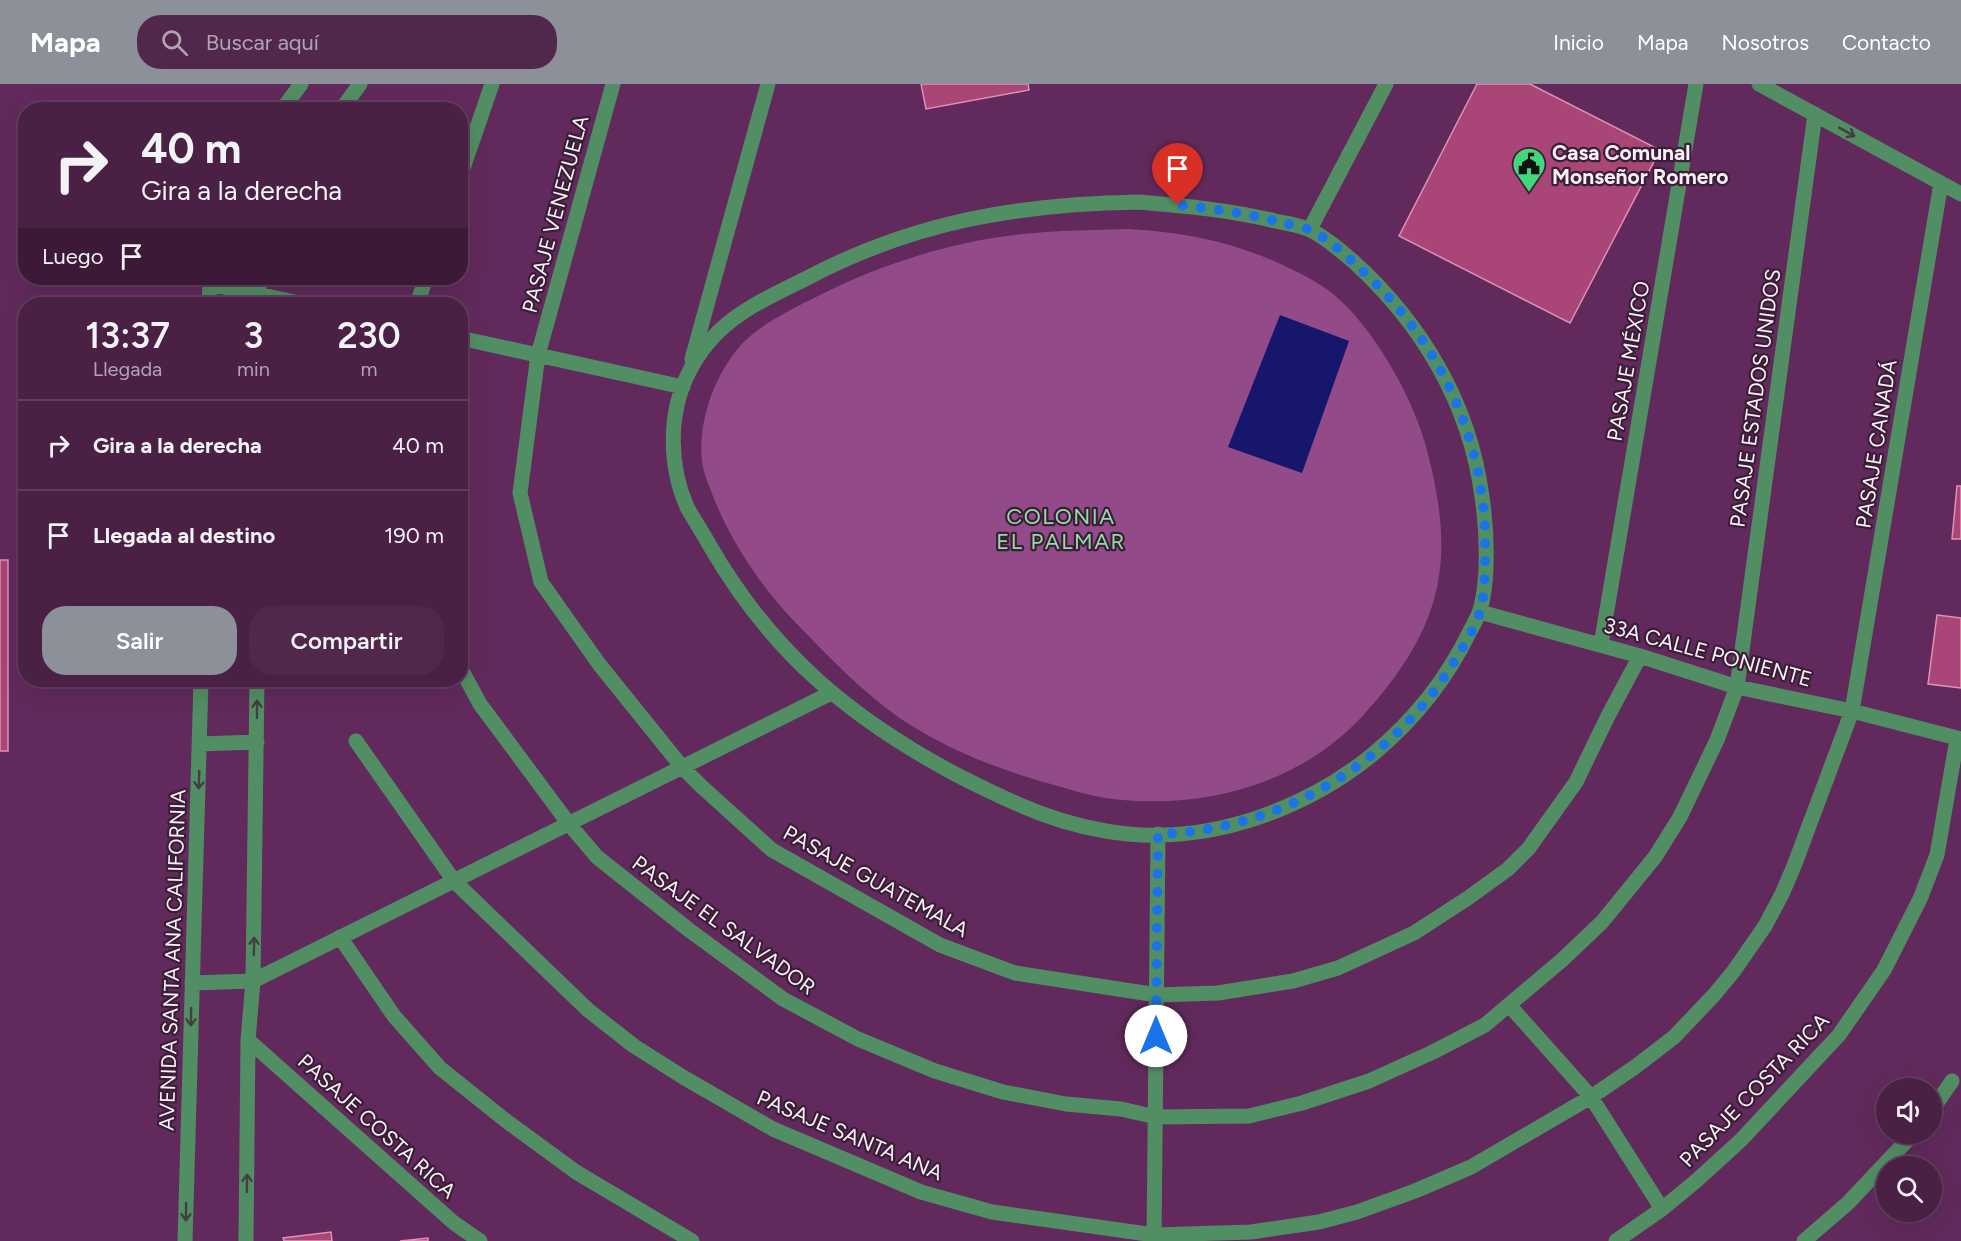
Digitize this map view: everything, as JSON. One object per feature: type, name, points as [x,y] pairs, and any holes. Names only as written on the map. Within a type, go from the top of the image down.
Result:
[{"type":"street","points":[[288,102],[302,84]]},
{"type":"street","points":[[346,102],[360,84]]},
{"type":"street","points":[[468,154],[492,84]]},
{"type":"street","name":"PASAJE VENEZUELA","points":[[538,355],[613,84]]},
{"type":"street","points":[[685,381],[700,353],[716,333],[757,302],[874,247],[973,218],[1023,209],[1081,203],[1139,202],[1197,207],[1254,216],[1310,229],[1376,282],[1405,314],[1429,349],[1449,386],[1464,422],[1475,459],[1482,497],[1485,564],[1480,612],[1441,682],[1416,713],[1388,741],[1356,767],[1323,789],[1251,820],[1213,830],[1136,835],[1101,831],[1066,823],[1032,812],[1000,797],[923,757],[880,730],[831,693],[802,666],[747,604],[723,569],[688,509],[678,482],[673,427],[685,381],[768,84]]},
{"type":"street","points":[[1310,229],[1386,84]]},
{"type":"street","name":"PASAJE MÉXICO","points":[[1601,645],[1696,84]]},
{"type":"street","points":[[1759,84],[1961,194]]},
{"type":"street","name":"PASAJE ESTADOS UNIDOS","points":[[1737,687],[1815,114]]},
{"type":"street","name":"PASAJE CANADÁ","points":[[1591,1097],[1674,1037],[1733,972],[1765,926],[1794,866],[1852,711],[1941,183]]},
{"type":"street","points":[[219,285],[250,297]]},
{"type":"street","points":[[468,340],[538,355],[685,381]]},
{"type":"street","name":"PASAJE GUATEMALA","points":[[538,355],[520,493],[541,582],[599,664],[682,767],[771,850],[940,945],[1015,973],[1157,995],[1218,993],[1293,981],[1338,968],[1414,933],[1508,869],[1529,848],[1576,782],[1640,656]]},
{"type":"street","name":"33A CALLE PONIENTE","points":[[1480,612],[1640,656],[1737,687],[1852,711],[1959,739]]},
{"type":"street","name":"PASAJE EL SALVADOR","points":[[468,682],[480,704],[569,824],[597,857],[698,937],[783,999],[858,1039],[935,1071],[1002,1092],[1066,1104],[1121,1109],[1156,1117]]},
{"type":"street","name":"AVENIDA SANTA ANA CALIFORNIA","points":[[185,1241],[201,687]]},
{"type":"street","points":[[246,1241],[248,1040],[253,981],[257,687]]},
{"type":"street","points":[[1156,1117],[1249,1116],[1331,1094],[1369,1081],[1433,1053],[1485,1025],[1510,1006],[1602,922],[1655,856],[1680,817],[1713,749],[1737,687]]},
{"type":"street","points":[[192,983],[253,981],[831,693]]},
{"type":"street","name":"PASAJE COSTA RICA","points":[[1616,1241],[1662,1209],[1741,1140],[1839,1035],[1884,970],[1920,899],[1937,855],[1959,739]]},
{"type":"street","name":"PASAJE SANTA ANA","points":[[356,741],[454,881],[597,1017],[634,1046],[773,1129],[921,1192],[992,1212],[1154,1238],[1251,1232],[1319,1222],[1357,1212],[1415,1191],[1471,1167],[1591,1097]]},
{"type":"street","points":[[200,744],[257,742]]},
{"type":"street","points":[[1154,1238],[1158,834]]},
{"type":"street","points":[[340,938],[394,1017],[440,1068],[504,1120],[576,1173],[692,1241]]},
{"type":"street","points":[[1510,1006],[1591,1097],[1662,1209]]},
{"type":"street","name":"PASAJE COSTA RICA","points":[[248,1040],[454,1223],[480,1241]]},
{"type":"street","points":[[1942,1096],[1952,1081]]},
{"type":"street","points":[[1804,1241],[1848,1203],[1904,1144]]},
{"type":"shaded area","points":[[1129,229],[1211,240],[1270,259],[1328,290],[1348,308],[1389,362],[1419,424],[1435,483],[1440,520],[1441,554],[1437,586],[1428,617],[1414,647],[1393,679],[1367,711],[1342,736],[1314,757],[1283,773],[1251,786],[1218,795],[1183,800],[1113,799],[1043,782],[969,756],[901,719],[845,673],[769,592],[746,560],[718,509],[702,461],[701,446],[705,415],[715,385],[740,346],[767,324],[787,312],[845,283],[929,252],[1016,235],[1056,231]]},
{"type":"shaded area","points":[[1280,315],[1349,341],[1302,473],[1228,447]]},
{"type":"building","points":[[921,84],[1028,84],[1029,90],[926,109]]},
{"type":"building","name":"Casa Comunal Monseñor Romero","points":[[1477,84],[1530,84],[1660,150],[1570,323],[1399,236]]},
{"type":"building","points":[[1957,486],[1961,486],[1961,539],[1952,539]]},
{"type":"building","points":[[0,560],[8,560],[8,751],[0,751]]},
{"type":"building","points":[[1937,615],[1961,618],[1961,688],[1928,684]]},
{"type":"building","points":[[331,1232],[332,1241],[284,1241],[283,1238]]},
{"type":"building","points":[[428,1238],[428,1241],[400,1241]]},
{"type":"place","name":"Casa Comunal Monseñor Romero","points":[[1529,193]]},
{"type":"district","name":"COLONIA EL PALMAR","points":[[1061,528]]},
{"type":"route","points":[[1156,1036],[1158,834],[1213,830],[1251,820],[1323,789],[1356,767],[1388,741],[1416,713],[1441,682],[1480,612],[1485,574],[1482,497],[1475,459],[1464,422],[1449,386],[1429,349],[1405,314],[1376,282],[1310,229],[1254,216],[1178,205]]}]
